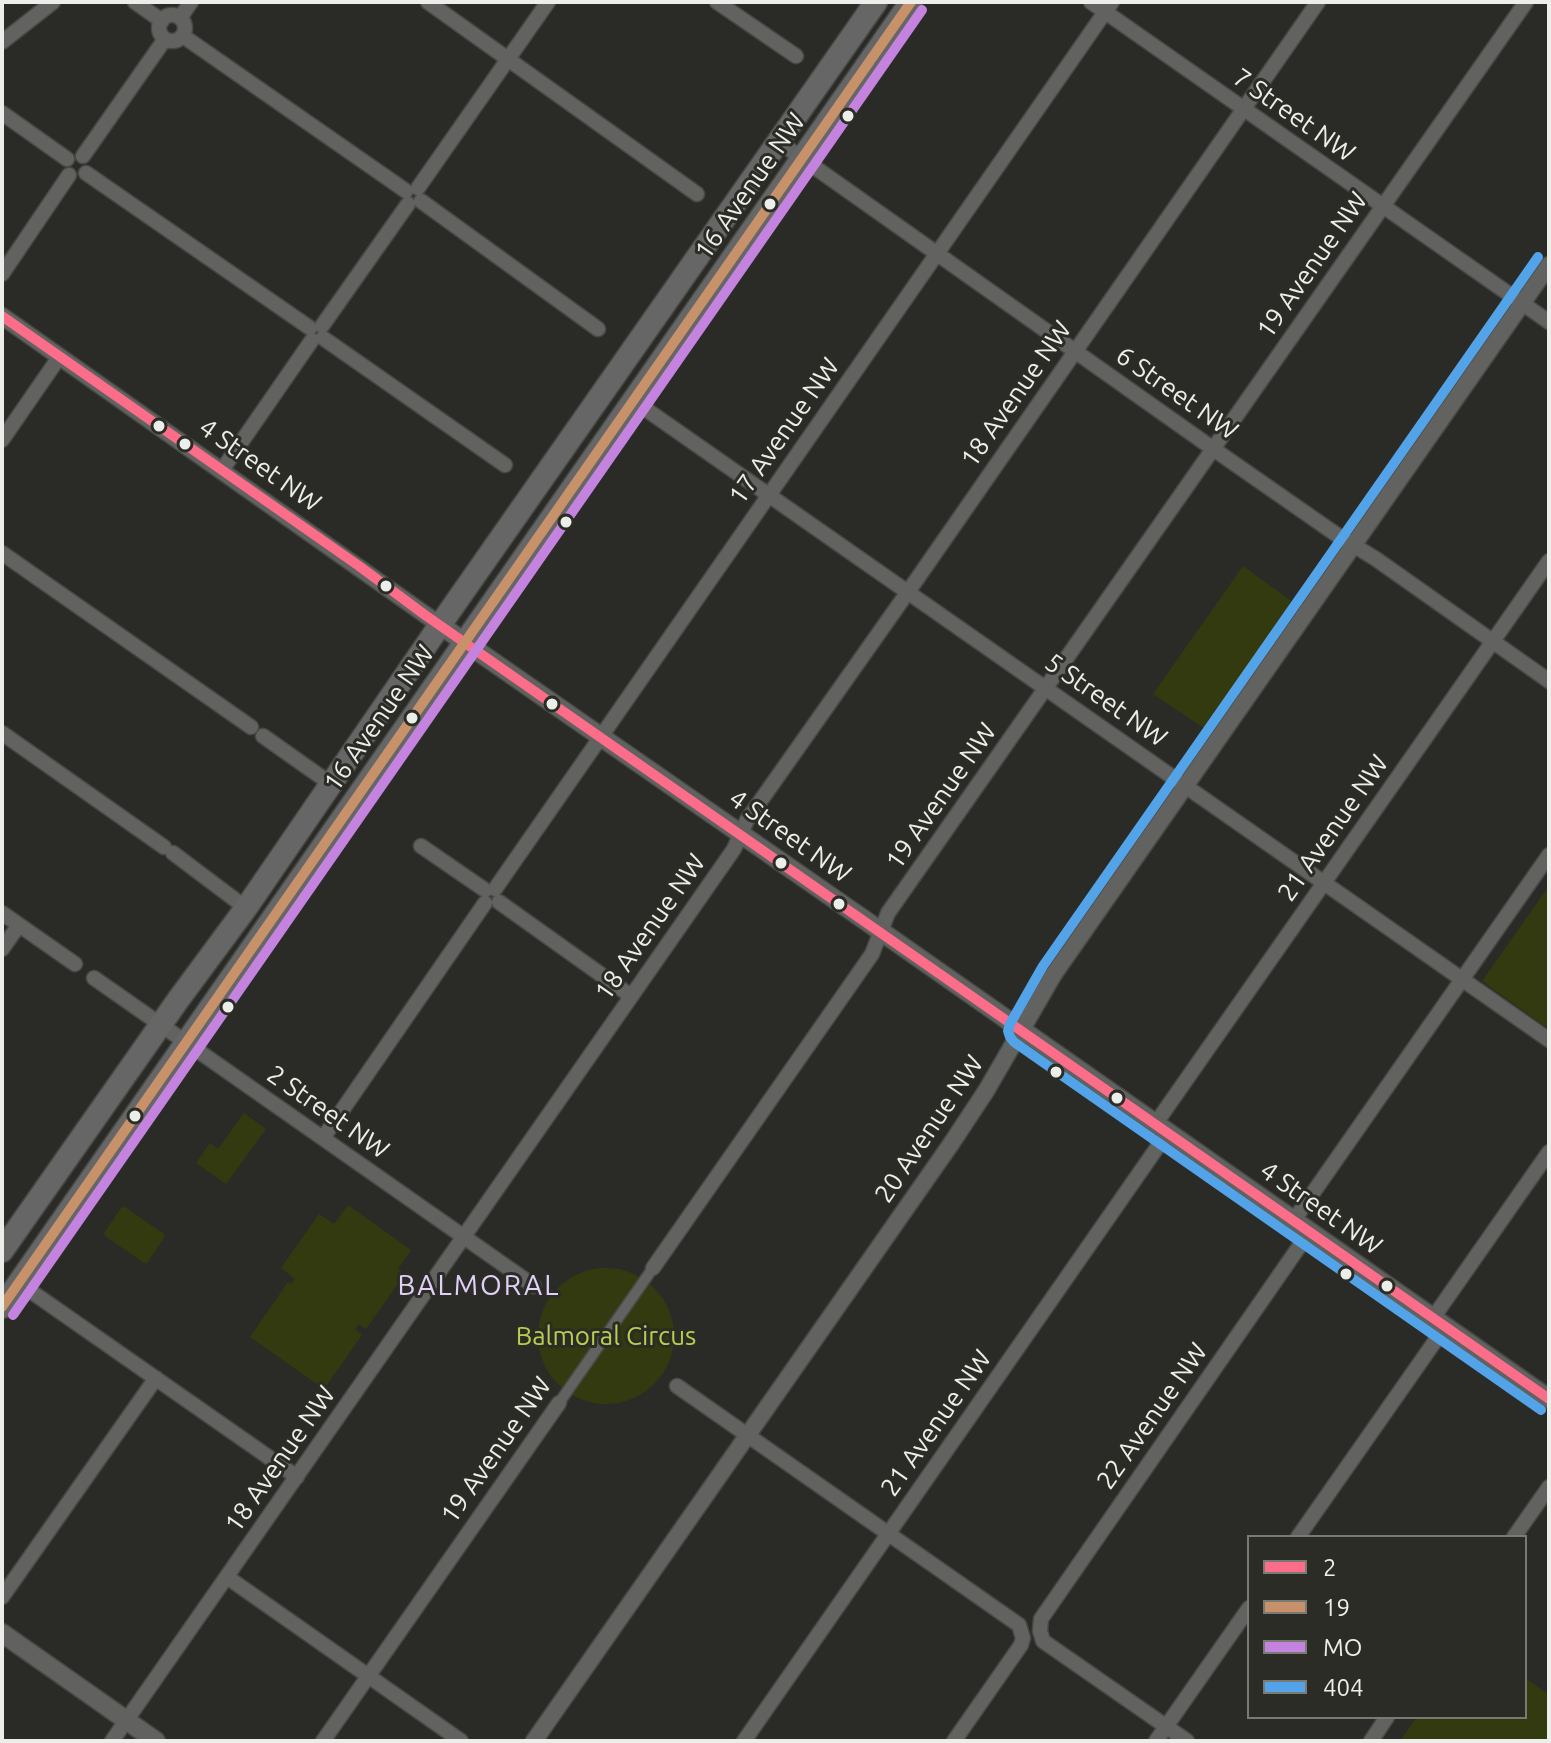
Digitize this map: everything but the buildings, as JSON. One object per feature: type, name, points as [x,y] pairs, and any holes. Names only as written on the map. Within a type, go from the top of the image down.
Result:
[{"type":"highway","name":"16 Avenue NW","points":[[2,1251],[246,908],[876,2]]},
{"type":"highway","name":"16 Avenue NW","points":[[2,1307],[911,2]]},
{"type":"main road","name":"4 Street NW","points":[[440,625],[1549,1399]]},
{"type":"main road","points":[[2,1633],[156,1741]]},
{"type":"street","points":[[2,42],[53,2]]},
{"type":"street","points":[[135,2],[162,21]]},
{"type":"street","points":[[180,18],[191,2]]},
{"type":"street","points":[[428,2],[697,194]]},
{"type":"street","points":[[222,470],[548,2]]},
{"type":"street","points":[[717,2],[796,56]]},
{"type":"street","name":"7 Street NW","points":[[1091,2],[1109,7],[1244,109],[1549,322]]},
{"type":"street","name":"18 Avenue NW","points":[[112,1741],[734,849],[747,820],[1318,2]]},
{"type":"street","name":"19 Avenue NW","points":[[323,1741],[872,954],[888,913],[1526,2]]},
{"type":"street","name":"17 Avenue NW","points":[[323,1138],[1109,7]]},
{"type":"street","points":[[169,16],[180,18],[185,24],[183,36],[177,40],[165,39],[160,29],[162,21],[169,16]]},
{"type":"street","points":[[183,36],[598,329]]},
{"type":"street","points":[[83,156],[165,39]]},
{"type":"street","points":[[2,113],[67,159]]},
{"type":"street","name":"6 Street NW","points":[[779,142],[1549,681]]},
{"type":"street","points":[[73,155],[83,156],[88,164],[86,173],[80,177],[69,175],[65,170],[67,159],[73,155]]},
{"type":"street","points":[[86,173],[505,465]]},
{"type":"street","points":[[3,270],[69,175]]},
{"type":"street","name":"20 Avenue NW","points":[[534,1741],[960,1130],[1054,974],[1549,265]]},
{"type":"street","name":"4 Street NW","points":[[2,316],[440,625]]},
{"type":"street","points":[[2,440],[60,356]]},
{"type":"street","name":"5 Street NW","points":[[634,401],[1549,1040]]},
{"type":"street","points":[[2,553],[251,727]]},
{"type":"street","name":"21 Avenue NW","points":[[744,1741],[889,1533],[1324,882],[1549,561]]},
{"type":"street","points":[[2,733],[246,908]]},
{"type":"street","points":[[263,736],[331,784]]},
{"type":"street","points":[[421,846],[631,996]]},
{"type":"street","name":"22 Avenue NW","points":[[1166,1726],[1043,1641],[1041,1619],[1549,855]]},
{"type":"street","points":[[2,913],[75,964]]},
{"type":"street","points":[[2,949],[19,925]]},
{"type":"street","name":"2 Street NW","points":[[94,978],[534,1286]]},
{"type":"street","points":[[1299,1535],[1549,1152]]},
{"type":"street","points":[[19,1283],[297,1477]]},
{"type":"street","points":[[2,1597],[156,1378]]},
{"type":"street","points":[[677,1386],[1019,1625],[1021,1645],[954,1741]]},
{"type":"street","points":[[1515,1535],[1549,1487]]},
{"type":"street","points":[[227,1577],[461,1741]]},
{"type":"street","points":[[1156,1741],[1247,1611]]},
{"type":"street","points":[[1371,1741],[1386,1719]]},
{"type":"street","points":[[1166,1726],[1187,1741]]},
{"type":"green space","points":[[1243,566],[1293,602],[1205,729],[1153,694]]},
{"type":"green space","points":[[1549,886],[1549,1029],[1482,981]]},
{"type":"green space","points":[[244,1113],[266,1129],[226,1184],[196,1163],[210,1143],[218,1149]]},
{"type":"green space","points":[[348,1205],[411,1250],[398,1269],[404,1275],[366,1329],[359,1324],[355,1329],[362,1335],[324,1389],[250,1337],[288,1282],[291,1284],[295,1279],[281,1268],[319,1214],[334,1224]]},
{"type":"green space","points":[[125,1207],[164,1234],[147,1263],[105,1236],[121,1208]]},
{"type":"green space","name":"Balmoral Circus","points":[[606,1268],[632,1273],[654,1288],[669,1310],[674,1336],[669,1362],[654,1384],[632,1399],[606,1404],[580,1399],[558,1384],[543,1362],[538,1336],[543,1310],[558,1288],[580,1273]]},
{"type":"green space","points":[[1527,1679],[1549,1695],[1549,1741],[1400,1741],[1416,1719],[1527,1719]]},
{"type":"transit line","name":"19","points":[[2,1307],[911,2]]},
{"type":"transit line","name":"MO","points":[[13,1315],[922,10]]},
{"type":"transit line","name":"404","points":[[1538,257],[1043,966],[1008,1031],[1014,1042],[1541,1410]]},
{"type":"transit line","name":"2","points":[[2,316],[1549,1399]]},
{"type":"district","name":"BALMORAL","points":[[479,1286]]}]
